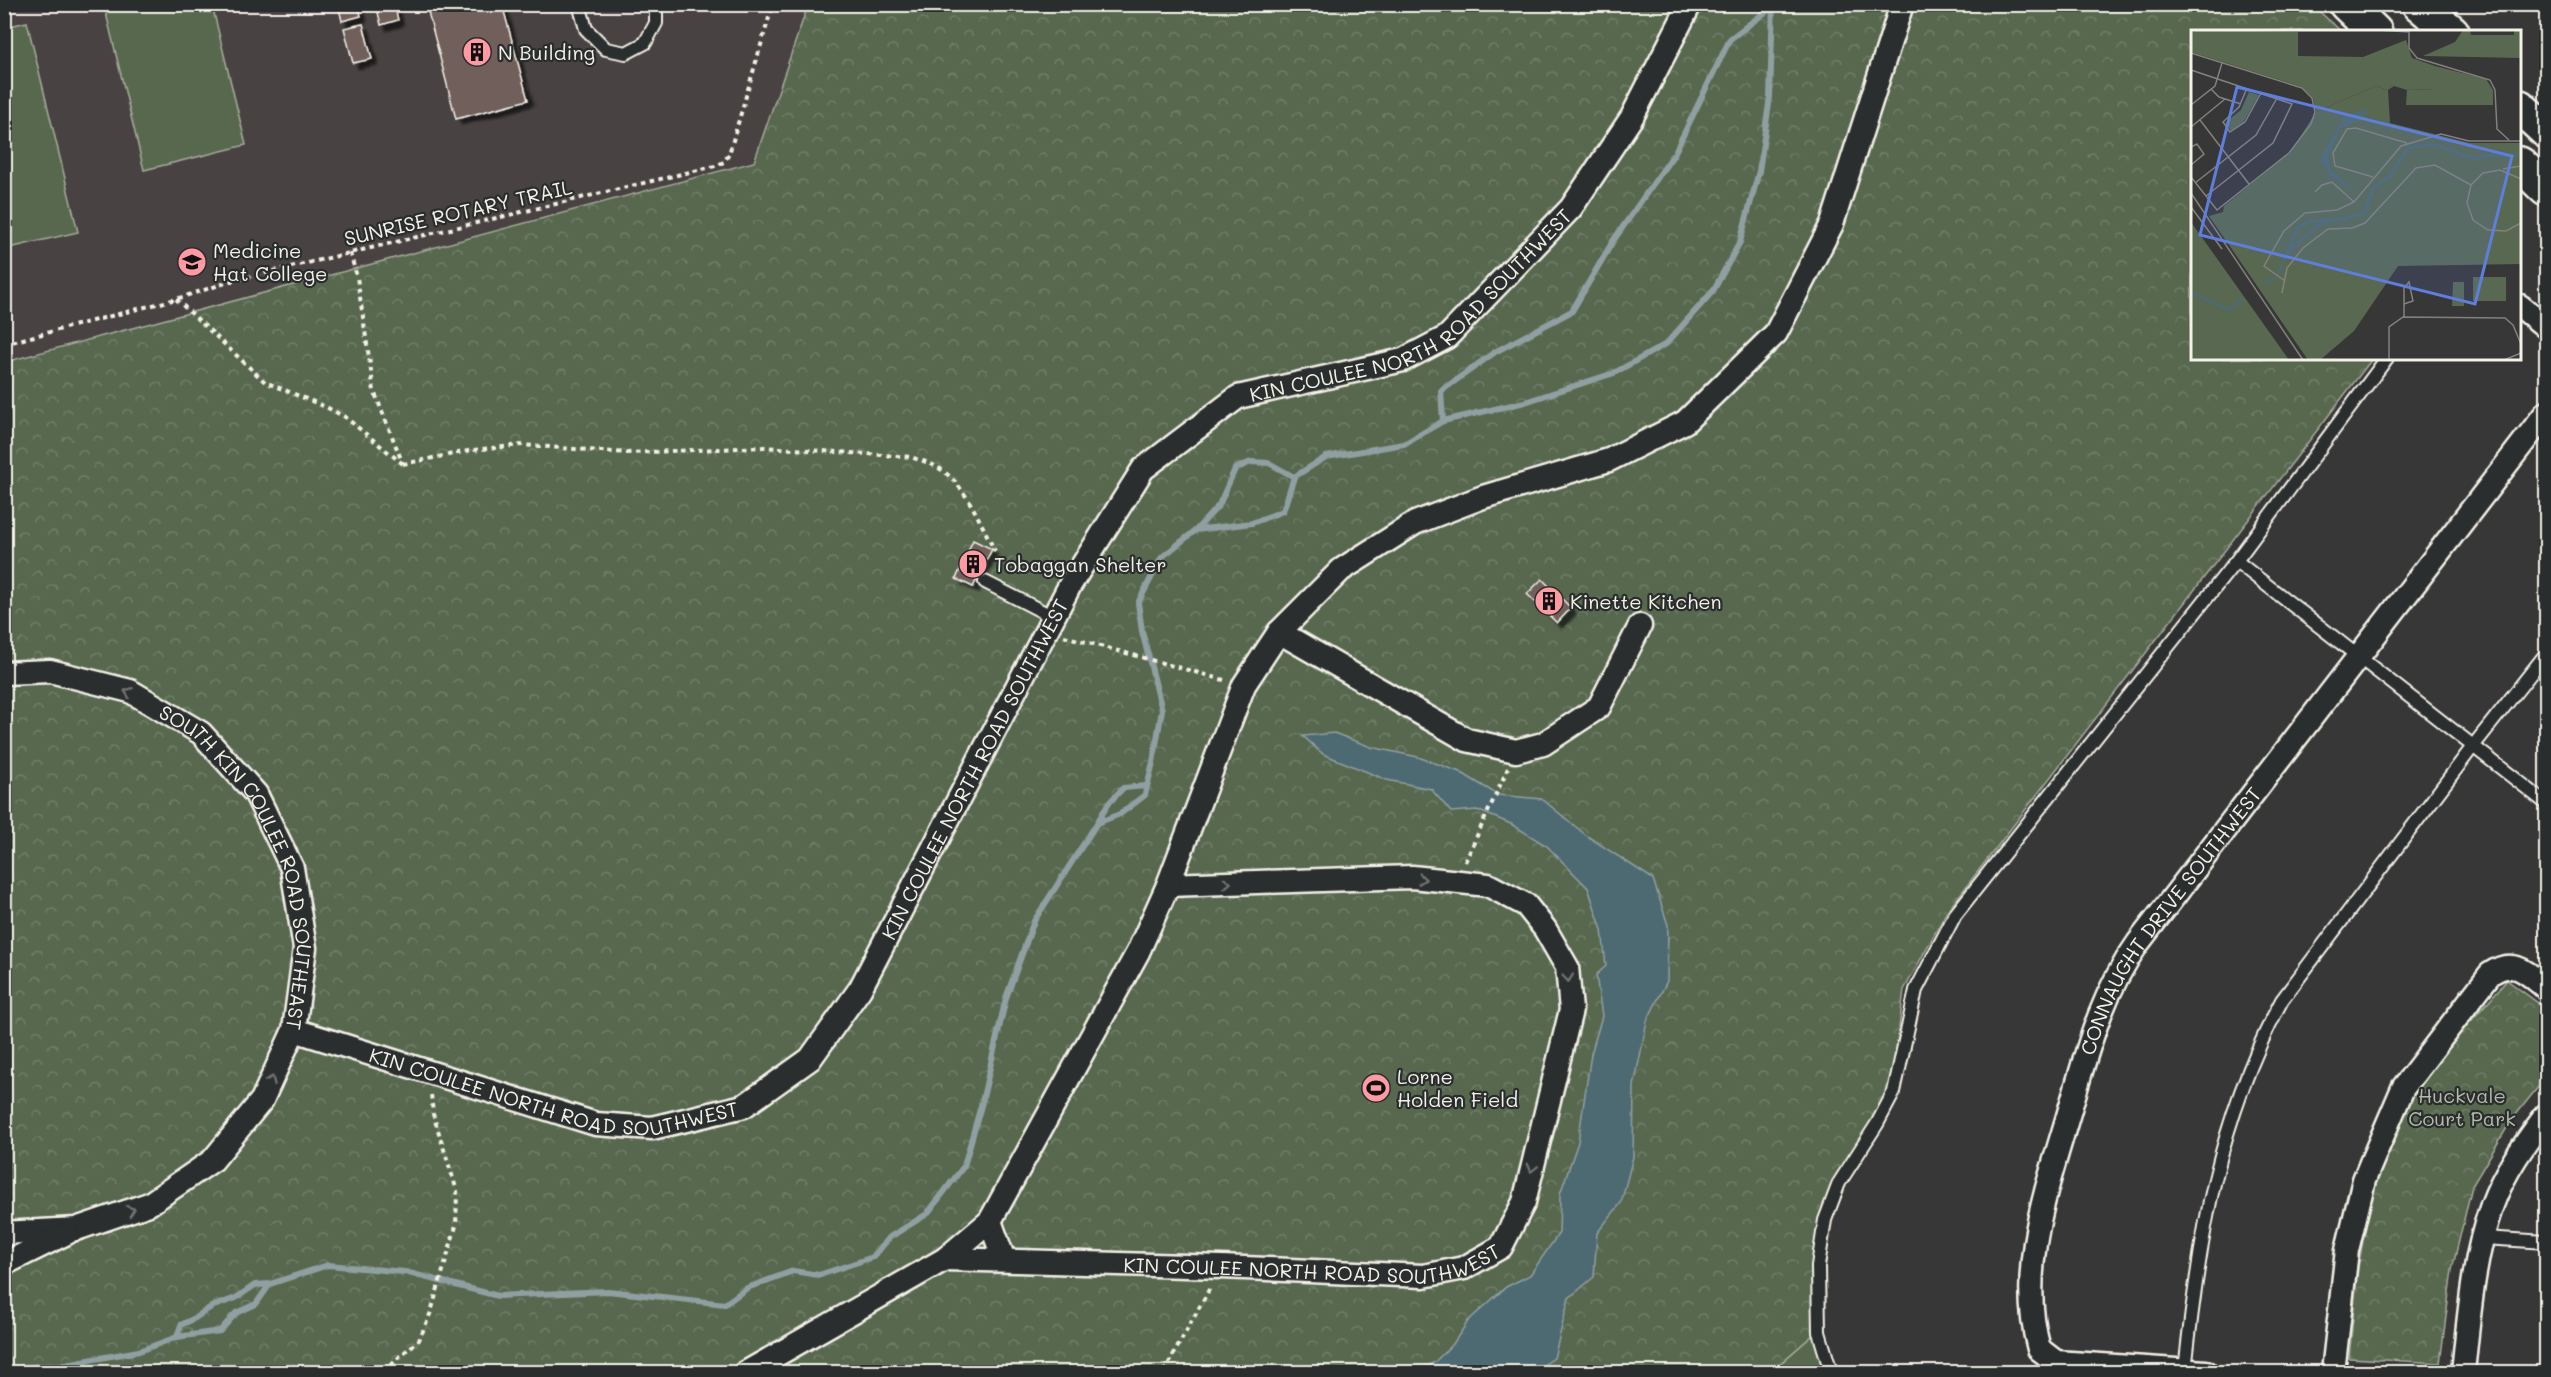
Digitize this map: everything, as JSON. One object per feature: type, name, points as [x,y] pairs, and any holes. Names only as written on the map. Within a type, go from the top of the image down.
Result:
[{"type":"highway","points":[[2346,4],[2373,30]]},
{"type":"highway","points":[[2405,4],[2433,30]]},
{"type":"highway","points":[[2419,4],[2450,30]]},
{"type":"highway","points":[[2521,88],[2547,109]]},
{"type":"highway","points":[[2521,108],[2547,131]]},
{"type":"highway","points":[[2521,165],[2547,189]]},
{"type":"street","name":"KIN COULEE NORTH ROAD SOUTHWEST","points":[[294,1030],[596,1124],[652,1128],[744,1106],[810,1059],[860,989],[1070,585],[1143,469],[1238,397],[1404,360],[1447,337],[1571,208],[1632,117],[1690,4]]},
{"type":"street","points":[[747,1372],[945,1259],[990,1221],[1138,952],[1168,885],[1244,685],[1279,632],[1341,570],[1415,523],[1483,497],[1609,460],[1685,422],[1776,333],[1832,224],[1902,4]]},
{"type":"street","points":[[2521,307],[2547,327]]},
{"type":"street","name":"CONNAUGHT DRIVE SOUTHWEST","points":[[2196,1372],[2056,1362],[2039,1349],[2031,1307],[2031,1278],[2035,1244],[2047,1187],[2090,1039],[2119,970],[2158,916],[2547,413]]},
{"type":"street","points":[[1279,632],[1467,740],[1516,751],[1543,744],[1599,707],[1640,626]]},
{"type":"street","name":"SOUTH KIN COULEE ROAD SOUTHEAST","points":[[4,673],[50,671],[130,691],[201,733],[256,794],[292,868],[305,948],[294,1030],[262,1101],[213,1160],[149,1204],[76,1229],[4,1233]]},
{"type":"street","name":"KIN COULEE NORTH ROAD SOUTHWEST","points":[[945,1259],[1423,1276],[1464,1268],[1501,1247],[1524,1202],[1570,1014],[1567,967],[1545,929],[1526,905],[1488,885],[1412,878],[1168,885]]},
{"type":"street","points":[[2332,1372],[2344,1266],[2364,1180],[2403,1088],[2490,974],[2497,969],[2505,966],[2522,969],[2547,988]]},
{"type":"street","points":[[2463,1372],[2472,1295],[2492,1206],[2518,1154],[2547,1115]]},
{"type":"street","points":[[990,1221],[1004,1260]]},
{"type":"street","points":[[4,1264],[76,1229]]},
{"type":"lane","points":[[579,4],[586,29],[606,49],[626,53],[645,43],[656,22],[656,4]]},
{"type":"lane","points":[[1831,1372],[1819,1332],[1818,1266],[1825,1220],[1839,1184],[1877,1124],[1894,1092],[1917,990],[1955,915],[2236,561],[2386,360]]},
{"type":"lane","points":[[2236,561],[2547,803]]},
{"type":"lane","points":[[985,582],[1049,624]]},
{"type":"lane","points":[[2196,1372],[2194,1286],[2219,1157],[2233,1112],[2264,1032],[2282,1000],[2474,745],[2547,654]]},
{"type":"lane","points":[[2484,1238],[2547,1242]]},
{"type":"path","name":"SUNRISE ROTARY TRAIL","points":[[4,344],[232,281],[715,166],[724,162],[729,154],[773,4]]},
{"type":"path","points":[[350,253],[357,277],[374,391],[403,464]]},
{"type":"path","points":[[176,298],[265,382],[345,417],[403,464]]},
{"type":"path","points":[[403,464],[473,450],[522,445],[627,453],[764,447],[911,457],[934,465],[949,476],[961,490],[996,551]]},
{"type":"path","points":[[1049,624],[1119,651],[1244,685]]},
{"type":"path","points":[[1456,882],[1505,776]]},
{"type":"path","points":[[386,1372],[418,1340],[431,1311],[456,1226],[457,1191],[433,1114],[428,1072]]},
{"type":"path","points":[[1164,1372],[1206,1295]]},
{"type":"shaded area","name":"Medicine Hat College","points":[[5,5],[808,5],[754,162],[5,362]]},
{"type":"green space","points":[[2311,4],[2340,30],[2191,30],[2191,360],[2371,360],[1946,913],[1904,990],[1895,1058],[1886,1090],[1869,1127],[1834,1184],[1818,1220],[1811,1269],[1814,1334],[1770,1372],[5,1372],[5,362],[754,162],[808,5]]},
{"type":"green space","points":[[104,5],[212,5],[246,145],[144,170]]},
{"type":"green space","points":[[27,22],[78,232],[5,249],[5,27]]},
{"type":"green space","name":"Huckvale Court Park","points":[[2507,980],[2546,1009],[2546,1077],[2511,1121],[2472,1186],[2452,1270],[2440,1363],[2349,1358],[2358,1267],[2376,1174],[2421,1078]]},
{"type":"green space","points":[[1814,1334],[1826,1372],[1770,1372]]},
{"type":"water","points":[[1334,733],[1371,747],[1418,757],[1460,772],[1498,795],[1542,799],[1587,836],[1653,879],[1668,925],[1667,981],[1647,1021],[1634,1086],[1633,1157],[1621,1203],[1597,1233],[1594,1277],[1569,1298],[1554,1358],[1533,1372],[1414,1372],[1435,1362],[1455,1341],[1468,1321],[1506,1287],[1530,1275],[1559,1233],[1560,1194],[1578,1142],[1591,1054],[1602,1016],[1596,975],[1606,966],[1602,930],[1588,888],[1547,846],[1511,824],[1477,810],[1451,812],[1431,789],[1387,780],[1323,754],[1303,736]]},
{"type":"building","points":[[338,4],[358,4],[361,16],[342,21]]},
{"type":"building","points":[[376,4],[394,4],[398,20],[381,25]]},
{"type":"building","name":"N Building","points":[[426,4],[502,4],[528,100],[456,119]]},
{"type":"building","points":[[363,24],[372,59],[353,63],[344,28]]},
{"type":"building","name":"Tobaggan Shelter","points":[[973,540],[992,549],[973,587],[956,579]]},
{"type":"building","name":"Kinette Kitchen","points":[[1542,579],[1571,608],[1557,623],[1527,594]]},
{"type":"waterway","points":[[4,1372],[15,1368],[61,1365],[139,1351],[177,1337],[220,1331],[236,1313],[256,1304],[270,1284],[328,1265],[405,1272],[498,1296],[608,1291],[725,1304],[747,1288],[793,1271],[819,1275],[873,1257],[890,1237],[927,1214],[964,1166],[982,1102],[1006,998],[1034,921],[1097,823],[1120,814],[1145,795],[1162,710],[1142,631],[1138,603],[1162,557],[1196,530],[1252,523],[1283,511],[1294,477],[1326,457],[1404,444],[1443,421],[1525,402],[1614,373],[1666,344],[1713,291],[1740,242],[1759,171],[1770,97],[1773,4]]},
{"type":"waterway","points":[[1443,421],[1441,391],[1495,352],[1572,311],[1613,241],[1674,154],[1730,39],[1772,7]]},
{"type":"waterway","points":[[1196,530],[1219,505],[1235,469],[1251,462],[1269,463],[1294,477]]},
{"type":"waterway","points":[[1097,823],[1108,804],[1123,788],[1146,786]]},
{"type":"waterway","points":[[177,1337],[181,1325],[211,1307],[236,1298],[255,1285],[270,1284]]},
{"type":"place","name":"N Building","points":[[477,52]]},
{"type":"place","name":"Medicine Hat College","points":[[192,262]]},
{"type":"place","name":"Tobaggan Shelter","points":[[973,564]]},
{"type":"place","name":"Kinette Kitchen","points":[[1549,601]]},
{"type":"place","name":"Lorne Holden Field","points":[[1376,1088]]}]
